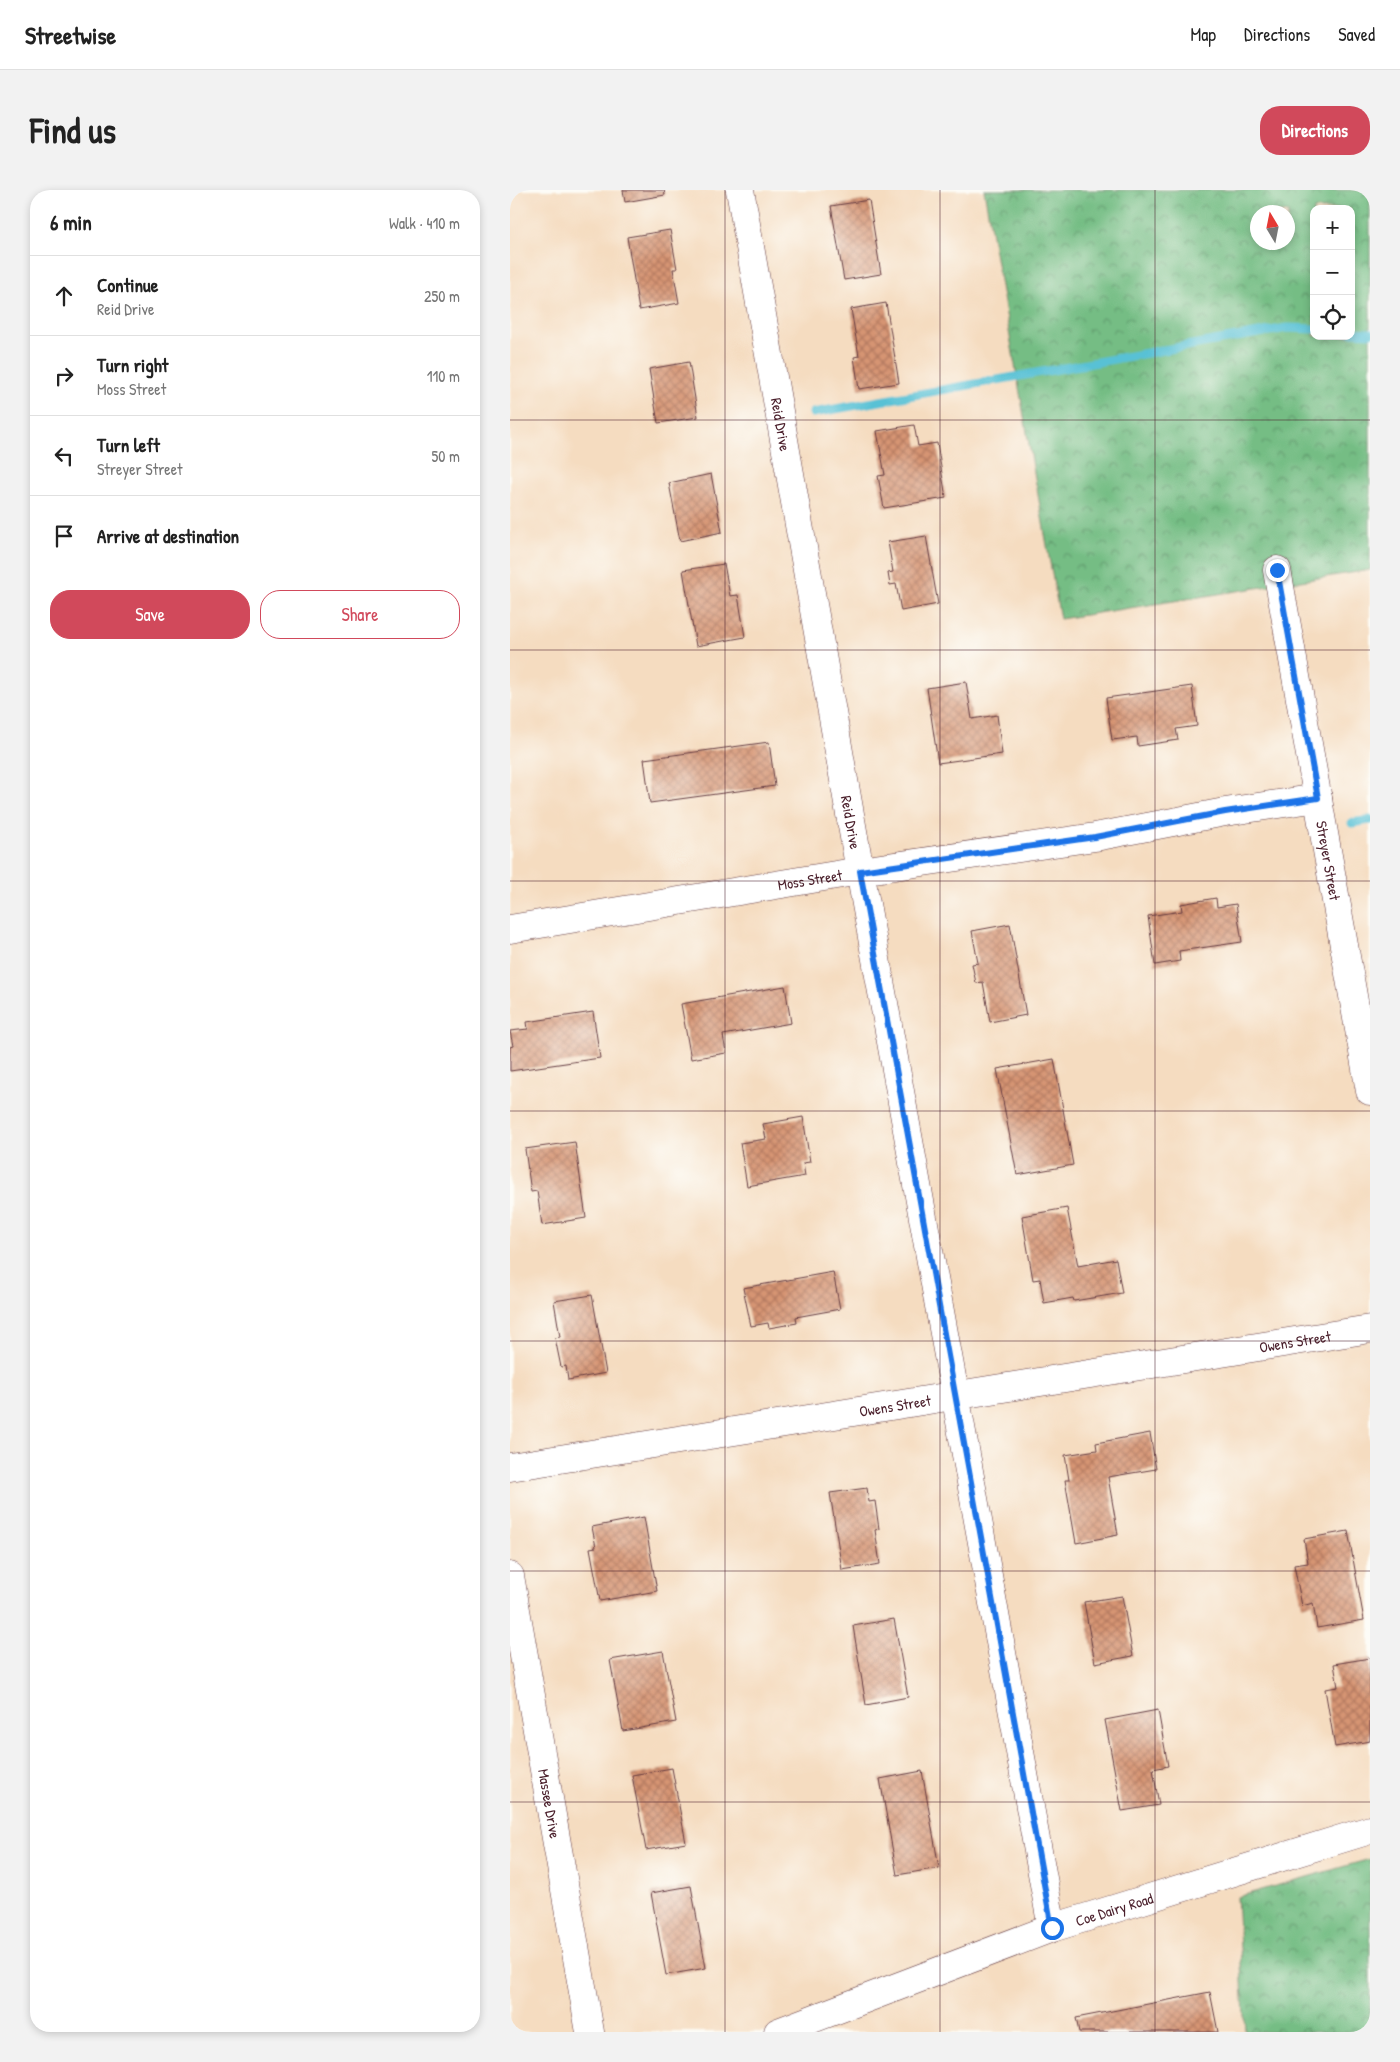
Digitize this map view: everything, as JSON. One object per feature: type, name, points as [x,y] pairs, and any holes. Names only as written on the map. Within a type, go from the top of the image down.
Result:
[{"type":"street","name":"Reid Drive","points":[[740,190],[860,871],[1052,1928]]},
{"type":"street","name":"Streyer Street","points":[[1277,570],[1370,1091]]},
{"type":"street","name":"Moss Street","points":[[510,929],[860,871],[1095,837],[1225,812],[1318,798]]},
{"type":"street","name":"Owens Street","points":[[510,1468],[1370,1328]]},
{"type":"street","name":"Massee Drive","points":[[510,1576],[590,2032]]},
{"type":"street","name":"Coe Dairy Road","points":[[778,2032],[1052,1928],[1370,1830]]},
{"type":"green space","points":[[984,190],[1370,190],[1370,570],[1060,619]]},
{"type":"green space","points":[[1370,1859],[1370,2032],[1245,2032],[1237,1897]]},
{"type":"building","points":[[623,190],[664,190],[665,195],[625,202]]},
{"type":"building","points":[[869,200],[881,274],[844,280],[831,206]]},
{"type":"building","points":[[670,230],[677,269],[673,269],[679,303],[639,310],[627,237]]},
{"type":"building","points":[[886,303],[899,383],[859,389],[854,357],[859,356],[851,309]]},
{"type":"building","points":[[689,362],[698,417],[658,423],[649,369]]},
{"type":"building","points":[[914,425],[918,446],[937,443],[946,498],[884,508],[878,476],[885,475],[877,431]]},
{"type":"building","points":[[711,474],[722,532],[680,541],[669,483]]},
{"type":"building","points":[[926,536],[938,604],[901,611],[896,584],[890,585],[888,573],[893,572],[888,542]]},
{"type":"building","points":[[724,564],[730,596],[738,595],[745,637],[696,646],[683,570]]},
{"type":"building","points":[[966,682],[972,719],[997,715],[1002,754],[938,763],[927,688]]},
{"type":"building","points":[[1192,686],[1197,726],[1176,729],[1178,740],[1138,746],[1137,737],[1112,740],[1106,698]]},
{"type":"building","points":[[769,742],[775,786],[650,803],[644,759]]},
{"type":"building","points":[[1216,898],[1217,907],[1236,904],[1242,942],[1179,951],[1180,961],[1155,965],[1148,916],[1182,911],[1181,904]]},
{"type":"building","points":[[1010,924],[1026,1015],[990,1022],[983,982],[976,983],[972,964],[978,963],[972,931]]},
{"type":"building","points":[[785,986],[791,1023],[723,1035],[726,1053],[691,1059],[681,1004]]},
{"type":"building","points":[[593,1012],[600,1058],[510,1071],[510,1047],[513,1046],[510,1031],[528,1029],[527,1022]]},
{"type":"building","points":[[1054,1059],[1073,1165],[1017,1175],[997,1069]]},
{"type":"building","points":[[803,1117],[810,1162],[803,1163],[805,1176],[747,1186],[740,1143],[766,1139],[763,1124]]},
{"type":"building","points":[[575,1142],[586,1218],[542,1225],[537,1191],[531,1192],[525,1149]]},
{"type":"building","points":[[1067,1208],[1078,1266],[1116,1259],[1122,1293],[1074,1301],[1073,1298],[1044,1303],[1040,1279],[1033,1280],[1022,1216]]},
{"type":"building","points":[[833,1272],[840,1309],[796,1317],[797,1323],[769,1328],[768,1323],[751,1326],[743,1288]]},
{"type":"building","points":[[592,1295],[606,1373],[568,1380],[566,1366],[561,1367],[555,1338],[560,1337],[554,1301]]},
{"type":"building","points":[[1150,1433],[1156,1469],[1108,1477],[1118,1535],[1076,1543],[1065,1480],[1069,1480],[1065,1455],[1097,1450],[1096,1443]]},
{"type":"building","points":[[867,1488],[869,1502],[875,1501],[879,1529],[875,1530],[880,1564],[842,1570],[830,1493]]},
{"type":"building","points":[[644,1517],[657,1591],[600,1601],[590,1548],[596,1547],[592,1527]]},
{"type":"building","points":[[1348,1531],[1364,1620],[1317,1628],[1313,1603],[1302,1606],[1294,1565],[1308,1563],[1304,1539]]},
{"type":"building","points":[[1122,1596],[1133,1656],[1095,1663],[1084,1602]]},
{"type":"building","points":[[894,1619],[908,1697],[866,1705],[853,1626]]},
{"type":"building","points":[[663,1651],[676,1722],[623,1731],[610,1660]]},
{"type":"building","points":[[1370,1658],[1370,1741],[1335,1747],[1325,1689],[1338,1687],[1334,1664]]},
{"type":"building","points":[[1158,1710],[1168,1766],[1153,1769],[1159,1805],[1122,1811],[1105,1720]]},
{"type":"building","points":[[672,1768],[686,1843],[646,1850],[632,1775]]},
{"type":"building","points":[[922,1771],[939,1868],[897,1875],[880,1779]]},
{"type":"building","points":[[691,1886],[706,1968],[666,1975],[651,1893]]},
{"type":"building","points":[[1210,1992],[1218,2032],[1079,2032],[1076,2018]]},
{"type":"waterway","points":[[813,413],[1287,328],[1310,329]]},
{"type":"waterway","points":[[1355,332],[1370,333]]},
{"type":"waterway","points":[[1352,823],[1370,820]]},
{"type":"route","points":[[1052,1928],[860,871],[1095,837],[1225,812],[1318,798],[1277,570]]}]
